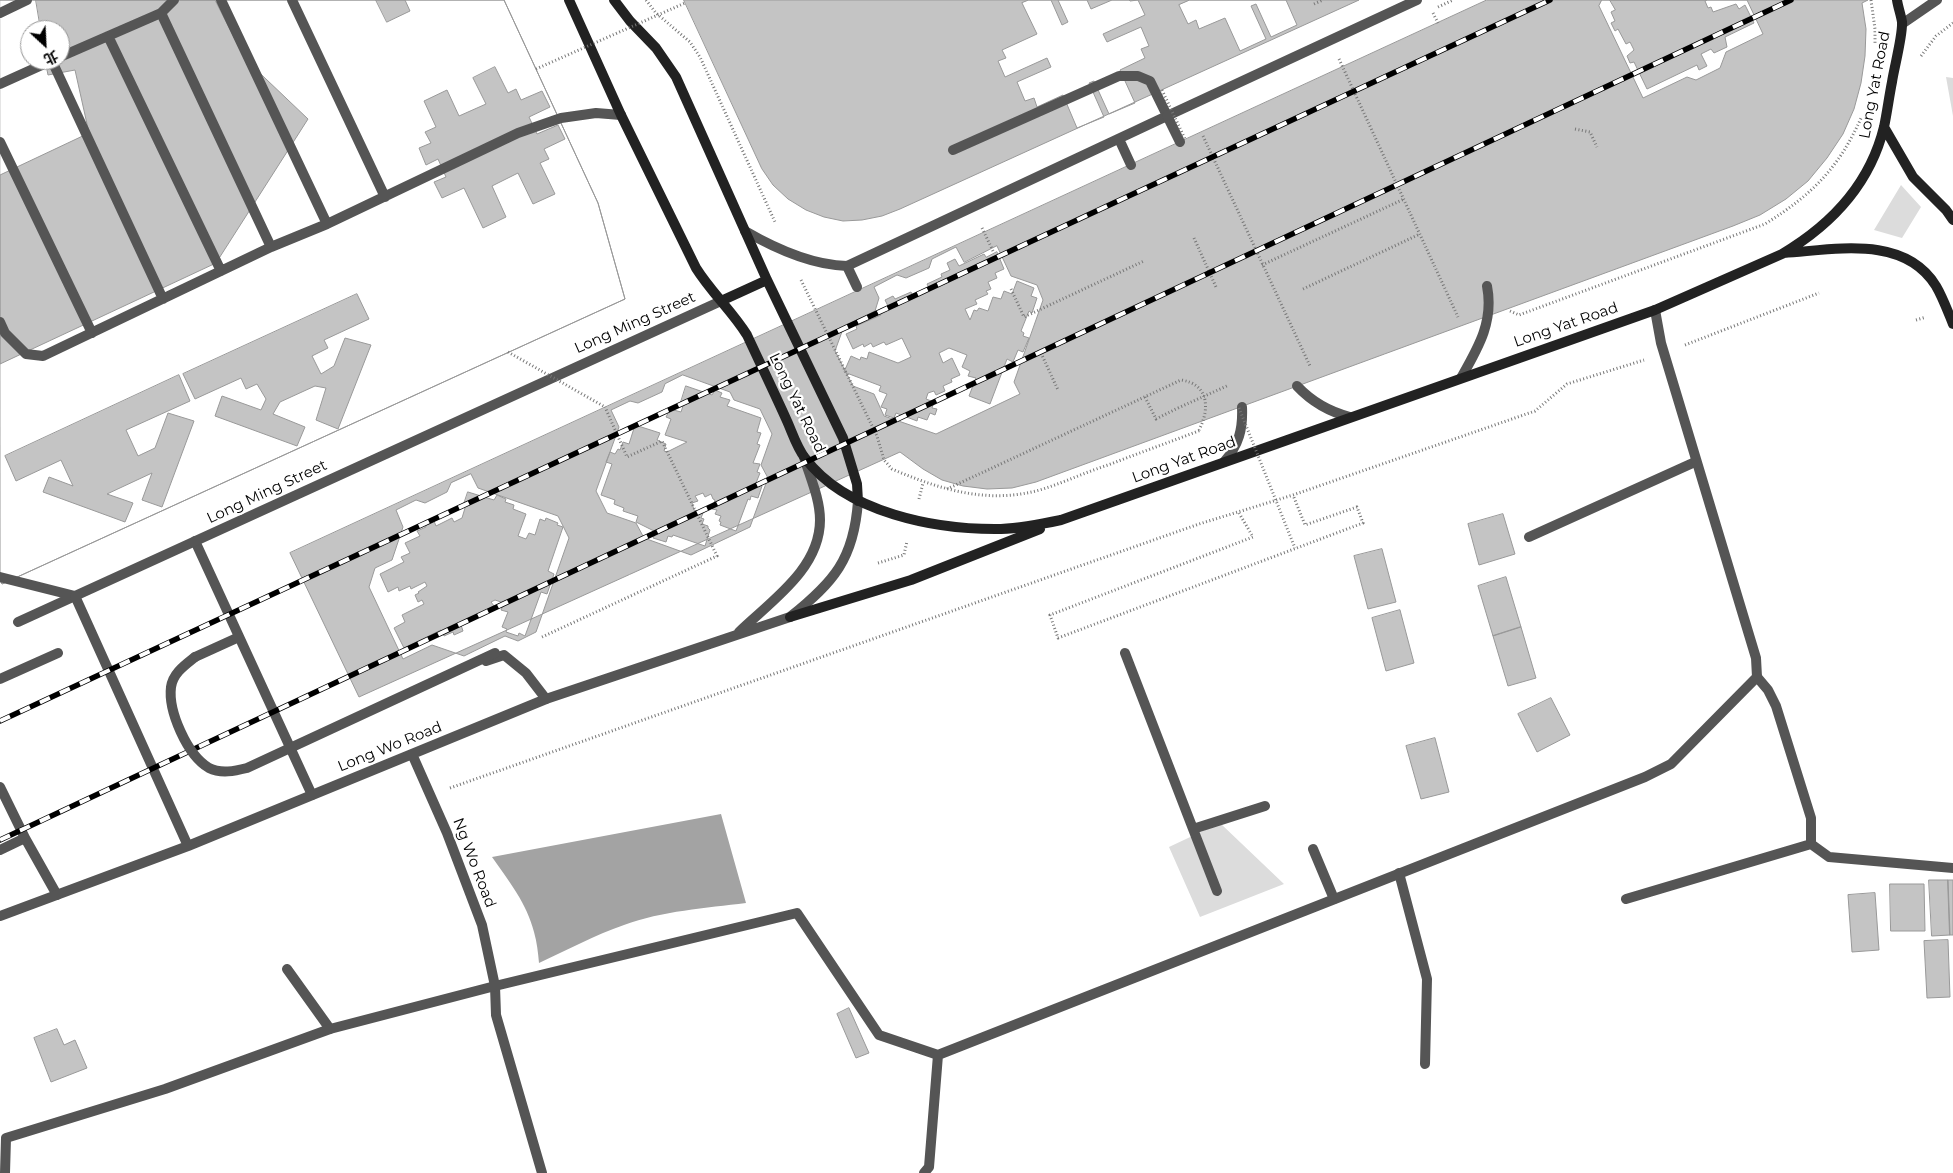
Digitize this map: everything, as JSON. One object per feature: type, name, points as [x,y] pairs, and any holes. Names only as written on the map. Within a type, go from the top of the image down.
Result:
[{"type":"main road","name":"Long Yat Road","points":[[569,0],[696,268],[707,286],[736,316],[747,335],[804,457],[822,477],[839,491],[892,513],[942,525],[1002,529],[1032,526],[1061,520],[1655,310],[1782,254],[1813,234],[1847,201],[1871,163],[1884,127],[1902,24],[1898,0]]},
{"type":"main road","points":[[614,0],[630,21],[656,48],[676,77],[767,280],[843,438],[857,484],[858,500]]},
{"type":"main road","points":[[1884,127],[1914,176],[1953,220]]},
{"type":"main road","points":[[1782,254],[1851,248],[1880,251],[1904,259],[1920,269],[1935,285],[1953,324]]},
{"type":"main road","points":[[721,301],[767,280]]},
{"type":"main road","points":[[790,617],[911,580],[1061,520]]},
{"type":"street","points":[[0,13],[27,0]]},
{"type":"street","points":[[70,53],[161,13],[174,0]]},
{"type":"street","points":[[221,0],[327,224]]},
{"type":"street","points":[[292,0],[385,197]]},
{"type":"street","points":[[745,231],[766,243],[790,253],[829,266],[847,266],[1417,0]]},
{"type":"street","points":[[1902,24],[1937,0]]},
{"type":"street","points":[[161,13],[271,247]]},
{"type":"street","points":[[108,36],[221,271]]},
{"type":"street","points":[[0,84],[31,70]]},
{"type":"street","points":[[58,70],[163,299]]},
{"type":"street","points":[[953,150],[1119,76],[1138,76],[1150,81],[1182,141]]},
{"type":"street","points":[[0,322],[5,333],[26,354],[44,356],[271,247],[327,224],[518,133],[561,118],[596,113],[622,115]]},
{"type":"street","points":[[1119,139],[1131,165]]},
{"type":"street","points":[[0,142],[92,333]]},
{"type":"street","points":[[847,266],[857,287]]},
{"type":"street","points":[[1461,378],[1481,344],[1489,314],[1490,298],[1488,286]]},
{"type":"street","name":"Long Ming Street","points":[[18,622],[721,301]]},
{"type":"street","points":[[1655,310],[1664,353],[1756,658],[1757,677],[1768,690],[1776,706],[1811,818],[1812,844]]},
{"type":"street","points":[[1297,386],[1318,404],[1334,413],[1350,418]]},
{"type":"street","points":[[1224,462],[1233,452],[1239,440],[1242,427],[1241,407]]},
{"type":"street","name":"Long Wo Road","points":[[737,634],[800,574],[810,558],[816,543],[820,521],[817,501],[804,457]]},
{"type":"street","points":[[1529,537],[1696,462]]},
{"type":"street","name":"Long Wo Road","points":[[0,916],[188,846],[546,699],[790,617],[814,598],[835,576],[848,552],[857,518],[858,500]]},
{"type":"street","points":[[194,541],[312,795]]},
{"type":"street","points":[[0,577],[75,596],[188,846]]},
{"type":"street","points":[[238,637],[195,658],[179,670],[171,686],[178,727],[195,757],[211,769],[229,772],[247,768],[495,654]]},
{"type":"street","points":[[1125,652],[1217,891]]},
{"type":"street","points":[[0,680],[58,653]]},
{"type":"street","points":[[290,745],[485,661],[504,655],[526,673],[546,699]]},
{"type":"street","points":[[5,1173],[6,1138],[165,1089],[330,1029],[495,986],[798,913],[879,1035],[938,1055],[1645,777],[1671,764],[1757,677]]},
{"type":"street","name":"Ng Wo Road","points":[[412,754],[448,833],[482,925],[495,986],[496,1015],[542,1173]]},
{"type":"street","points":[[0,787],[24,838],[56,895]]},
{"type":"street","points":[[1193,829],[1265,806]]},
{"type":"street","points":[[0,850],[24,838]]},
{"type":"street","points":[[1812,844],[1829,857],[1953,868]]},
{"type":"street","points":[[1626,899],[1812,844]]},
{"type":"street","points":[[1313,849],[1334,899]]},
{"type":"street","points":[[1399,873],[1427,979],[1425,1064]]},
{"type":"street","points":[[287,969],[330,1029]]},
{"type":"street","points":[[924,1173],[929,1168],[938,1055]]},
{"type":"path","points":[[1314,4],[1323,0]]},
{"type":"path","points":[[1432,10],[1453,0]]},
{"type":"path","name":"Long Yat Road","points":[[1871,0],[1875,28],[1875,47]]},
{"type":"path","points":[[536,69],[685,3]]},
{"type":"path","points":[[1920,57],[1936,36],[1953,23]]},
{"type":"path","points":[[1330,40],[1458,317]]},
{"type":"path","points":[[1162,90],[1182,141]]},
{"type":"path","points":[[1189,106],[1311,369]]},
{"type":"path","name":"Long Yat Road","points":[[1510,311],[1519,315],[1765,224],[1791,207],[1815,187],[1836,164],[1852,138],[1863,112]]},
{"type":"path","points":[[1574,129],[1590,132],[1597,147]]},
{"type":"path","points":[[1397,185],[1453,159]]},
{"type":"path","points":[[1262,265],[1404,199]]},
{"type":"path","points":[[982,228],[993,251]]},
{"type":"path","points":[[1303,289],[1420,234]]},
{"type":"path","points":[[1194,238],[1216,287]]},
{"type":"path","points":[[1011,289],[1024,317],[1144,261]]},
{"type":"path","points":[[430,795],[1199,524],[1293,495],[1535,410],[1567,384],[1664,353],[1819,293]]},
{"type":"path","points":[[508,352],[605,407],[627,457],[662,440],[717,556],[542,637]]},
{"type":"path","points":[[1040,353],[1058,390]]},
{"type":"path","name":"Long Yat Road","points":[[887,465],[923,483],[946,489],[985,495],[1014,494],[1042,489],[1200,430],[1206,409],[1204,397],[1199,387],[1191,382],[1181,380],[1145,397]]},
{"type":"path","points":[[946,489],[1145,397],[1156,419],[1229,385]]},
{"type":"path","points":[[1241,407],[1295,548]]},
{"type":"path","points":[[1239,512],[1253,537],[1050,615],[1058,638],[1363,523],[1357,507],[1305,525],[1293,495]]},
{"type":"shaded area","points":[[1946,77],[1953,78],[1953,116]]},
{"type":"shaded area","points":[[1901,185],[1921,207],[1902,238],[1874,230]]},
{"type":"shaded area","points":[[721,814],[746,903],[684,911],[639,920],[602,933],[539,963],[535,936],[527,912],[517,893],[492,857]]},
{"type":"shaded area","points":[[1220,823],[1284,884],[1200,917],[1169,847]]},
{"type":"building","points":[[0,0],[504,0],[598,203],[625,299],[2,584],[0,580]]},
{"type":"building","points":[[0,0],[504,0],[598,203],[625,299],[2,584],[0,580]]},
{"type":"building","points":[[36,0],[215,0],[245,59],[308,119],[216,263],[0,364],[0,175],[89,133],[75,70],[48,75],[47,70],[70,70],[70,20],[39,20]]},
{"type":"building","points":[[376,0],[405,0],[410,11],[387,22]]},
{"type":"building","points":[[684,0],[1359,0],[900,209],[882,216],[843,221],[824,217],[806,210],[788,199],[773,185],[762,169]]},
{"type":"building","points":[[1029,0],[1051,0],[1062,25],[1068,22],[1058,0],[1087,0],[1091,9],[1112,0],[1138,0],[1145,15],[1103,34],[1107,42],[1141,27],[1149,46],[1141,49],[1145,58],[1120,70],[1135,103],[1109,114],[1094,81],[1089,83],[1104,117],[1077,128],[1063,95],[1037,107],[1034,98],[1025,101],[1017,82],[1051,67],[1047,58],[1005,77],[998,61],[1006,58],[1002,50],[1037,34],[1022,3]]},
{"type":"building","points":[[1190,0],[1286,0],[1297,25],[1271,37],[1256,4],[1251,6],[1266,39],[1240,51],[1225,18],[1199,29],[1196,20],[1188,24],[1179,5]]},
{"type":"building","points":[[1487,0],[1868,0],[1862,3],[1866,29],[1861,83],[1854,109],[1843,134],[1827,158],[1808,181],[1786,199],[1760,215],[1036,482],[1012,488],[987,489],[963,486],[942,480],[900,452],[359,697],[290,553]]},
{"type":"building","points":[[1602,0],[1747,0],[1763,34],[1726,52],[1720,68],[1696,80],[1687,77],[1643,98],[1599,6]]},
{"type":"building","points":[[1610,0],[1707,0],[1705,1],[1708,8],[1711,7],[1713,12],[1736,4],[1739,9],[1745,5],[1754,23],[1725,37],[1727,47],[1714,53],[1711,49],[1701,54],[1707,66],[1699,70],[1697,65],[1647,89],[1634,62],[1630,63],[1627,56],[1634,50],[1630,42],[1626,44],[1618,29],[1615,31],[1611,23],[1615,21],[1611,12],[1615,10]]},
{"type":"building","points":[[495,67],[508,93],[516,89],[521,100],[542,91],[550,107],[529,117],[537,134],[558,125],[565,139],[544,149],[549,159],[540,163],[555,194],[533,204],[518,173],[492,186],[506,217],[483,228],[464,188],[442,198],[434,182],[446,177],[438,159],[426,165],[419,148],[431,143],[425,132],[436,127],[424,101],[447,90],[459,116],[486,104],[473,78]]},
{"type":"building","points":[[997,246],[1011,276],[1037,285],[1043,300],[1014,382],[1020,394],[936,434],[884,416],[874,394],[853,386],[835,351],[844,326],[875,311],[879,298],[874,287],[897,275],[906,278],[929,268],[932,259],[956,247],[964,262]]},
{"type":"building","points":[[997,252],[1004,269],[995,273],[997,278],[988,282],[991,289],[986,291],[988,294],[975,300],[977,304],[965,309],[970,320],[974,310],[977,311],[979,308],[988,311],[993,297],[1001,299],[1004,291],[1012,294],[1017,281],[1034,288],[1031,296],[1037,298],[1032,313],[1029,311],[1021,331],[1024,333],[1023,336],[1029,338],[1023,352],[1018,350],[1013,362],[1007,359],[990,404],[969,396],[976,378],[968,376],[970,371],[962,367],[967,355],[949,348],[939,353],[943,363],[952,358],[960,375],[951,379],[952,382],[943,386],[945,391],[936,395],[934,391],[928,393],[926,399],[934,402],[932,408],[937,409],[935,415],[930,413],[927,420],[918,417],[917,421],[896,413],[894,418],[885,415],[887,409],[881,407],[887,394],[879,391],[881,386],[844,372],[851,356],[860,360],[861,357],[867,359],[869,352],[898,363],[911,357],[902,338],[886,345],[884,342],[873,347],[871,343],[864,347],[863,344],[853,349],[846,334],[857,329],[856,326],[881,315],[879,310],[888,306],[885,300],[893,296],[895,299],[911,292],[913,296],[929,288],[927,284],[942,277],[941,274],[950,270],[947,263],[955,259],[959,266],[984,254],[986,257]]},
{"type":"building","points":[[357,294],[369,319],[324,340],[328,348],[312,356],[321,374],[334,366],[345,338],[371,345],[338,429],[316,420],[326,388],[315,386],[280,402],[273,414],[305,427],[297,446],[215,416],[222,396],[261,410],[266,399],[257,384],[246,389],[241,378],[195,399],[183,374]]},
{"type":"building","points":[[179,375],[190,401],[126,430],[138,456],[155,448],[168,413],[194,421],[162,507],[142,500],[152,473],[107,494],[133,503],[125,522],[43,492],[49,477],[73,486],[61,460],[16,481],[5,456]]},
{"type":"building","points":[[683,375],[730,392],[734,400],[760,409],[772,434],[761,465],[768,478],[750,527],[691,555],[644,538],[636,523],[607,513],[596,491],[619,427],[611,410],[630,401],[638,403],[662,392],[665,384]]},
{"type":"building","points":[[686,386],[712,395],[715,390],[722,393],[720,397],[730,400],[727,406],[761,418],[757,432],[761,433],[757,444],[760,445],[753,463],[760,464],[757,472],[760,473],[756,483],[762,486],[758,498],[751,496],[750,500],[748,499],[736,531],[720,525],[721,516],[715,514],[717,510],[712,509],[715,500],[711,494],[705,497],[703,493],[695,496],[698,501],[692,503],[694,510],[703,513],[701,518],[704,519],[702,524],[708,526],[710,530],[705,546],[673,535],[672,537],[668,536],[666,542],[653,538],[656,532],[636,522],[638,516],[623,511],[624,508],[614,504],[615,500],[601,495],[612,464],[606,462],[610,452],[615,454],[618,449],[620,450],[623,442],[629,444],[635,425],[660,433],[657,440],[666,444],[664,451],[667,452],[687,442],[665,435],[671,419],[666,417],[670,409],[681,412],[684,403],[681,402]]},
{"type":"building","points":[[471,474],[478,488],[558,516],[569,538],[536,632],[518,641],[505,636],[464,656],[432,645],[403,659],[369,587],[375,568],[392,560],[403,527],[396,510],[416,500],[425,503],[447,492],[451,483]]},
{"type":"building","points":[[468,492],[494,500],[497,495],[506,499],[505,502],[514,505],[513,509],[526,514],[518,536],[526,539],[529,533],[535,535],[540,519],[545,521],[546,518],[563,527],[548,571],[554,574],[547,594],[541,592],[525,636],[519,633],[518,636],[506,632],[507,629],[502,627],[508,612],[501,610],[504,603],[495,600],[491,602],[494,606],[484,611],[485,613],[461,625],[463,631],[454,635],[453,632],[444,636],[441,630],[404,648],[394,628],[405,622],[402,615],[424,604],[422,600],[418,602],[415,595],[427,586],[425,582],[411,589],[410,586],[399,591],[398,587],[388,592],[380,574],[404,562],[401,557],[410,553],[405,543],[420,536],[417,531],[426,527],[425,525],[434,521],[436,526],[452,518],[454,522],[462,518]]},
{"type":"building","points":[[1503,514],[1515,554],[1479,565],[1468,524]]},
{"type":"building","points":[[1382,549],[1396,602],[1368,609],[1354,556]]},
{"type":"building","points":[[1506,577],[1521,627],[1493,636],[1478,586]]},
{"type":"building","points":[[1400,610],[1414,663],[1386,671],[1372,618]]},
{"type":"building","points":[[1521,627],[1536,678],[1508,686],[1493,636]]},
{"type":"building","points":[[1551,698],[1570,735],[1537,752],[1518,714]]},
{"type":"building","points":[[1435,738],[1449,792],[1421,799],[1406,746]]},
{"type":"building","points":[[1929,880],[1948,880],[1950,935],[1932,936]]},
{"type":"building","points":[[1948,880],[1953,880],[1953,935],[1950,935]]},
{"type":"building","points":[[1890,884],[1924,884],[1925,931],[1891,931]]},
{"type":"building","points":[[1875,893],[1879,950],[1852,952],[1848,895]]},
{"type":"building","points":[[1948,940],[1950,997],[1927,998],[1924,941]]},
{"type":"building","points":[[849,1008],[869,1053],[856,1058],[837,1014]]},
{"type":"building","points":[[57,1029],[64,1045],[75,1040],[87,1068],[51,1082],[34,1038]]},
{"type":"railway","points":[[0,721],[1550,0]]},
{"type":"railway","points":[[0,840],[1791,0]]}]
